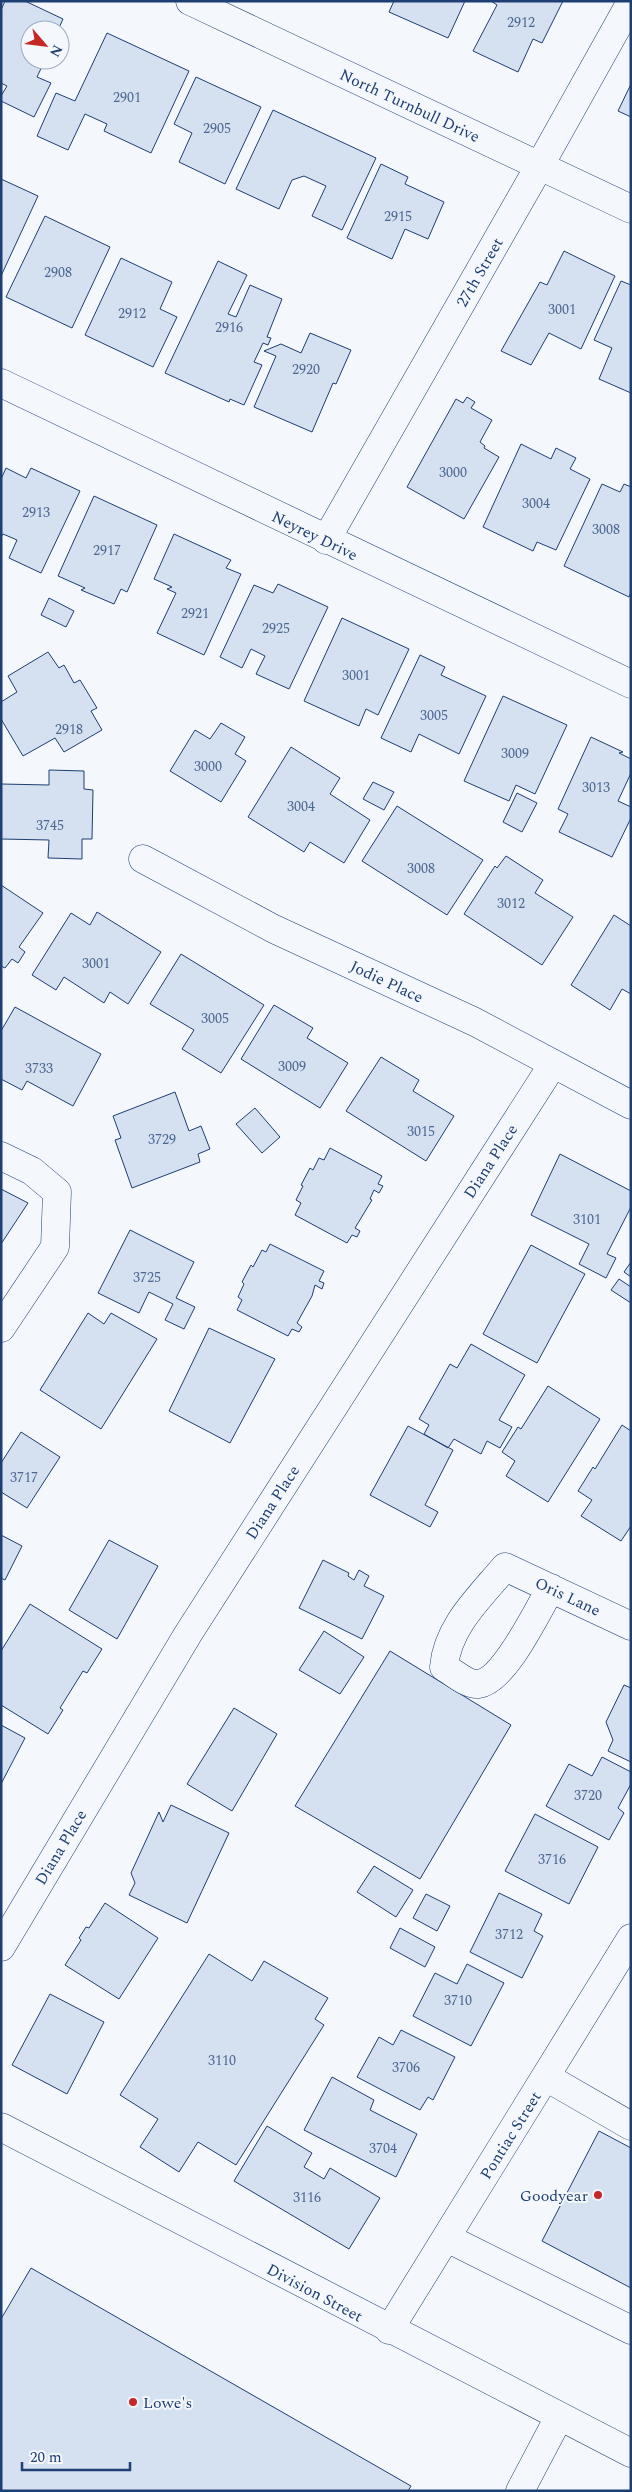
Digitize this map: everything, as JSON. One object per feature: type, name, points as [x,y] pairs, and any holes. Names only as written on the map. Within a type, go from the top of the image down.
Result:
[{"type":"street","name":"North Turnbull Drive","points":[[190,1],[631,209]]},
{"type":"street","name":"27th Street","points":[[326,540],[631,2]]},
{"type":"street","name":"Neyrey Drive","points":[[1,384],[631,684]]},
{"type":"street","name":"Jodie Place","points":[[143,859],[274,929],[475,1022],[631,1105]]},
{"type":"street","name":"Diana Place","points":[[1,1946],[188,1634],[553,1064]]},
{"type":"street","points":[[1,1156],[32,1171],[57,1192],[55,1247],[1,1328]]},
{"type":"street","name":"Oris Lane","points":[[551,1588],[506,1663],[488,1681],[476,1684],[462,1679],[444,1667],[446,1649],[459,1623],[505,1567],[551,1588],[631,1626]]},
{"type":"street","name":"Pontiac Street","points":[[389,2330],[546,2077],[622,1971],[631,1938]]},
{"type":"street","points":[[546,2077],[631,2126]]},
{"type":"street","name":"Division Street","points":[[1,2127],[389,2330],[631,2453]]},
{"type":"street","points":[[447,2238],[631,2330]]},
{"type":"street","points":[[520,2491],[558,2417]]},
{"type":"building","points":[[5,1],[25,1],[63,19],[20,20],[20,70],[40,70],[37,77],[51,83],[34,117],[1,101],[1,96],[7,86],[1,83],[1,10]]},
{"type":"building","points":[[394,1],[465,1],[448,38],[389,12]]},
{"type":"building","points":[[491,1],[563,1],[542,43],[533,39],[518,72],[473,51],[497,5]]},
{"type":"building","points":[[107,33],[189,71],[151,153],[104,131],[107,124],[85,114],[68,150],[37,136],[56,93],[75,101]]},
{"type":"building","points":[[196,77],[261,107],[225,184],[179,162],[192,133],[174,124]]},
{"type":"building","points":[[631,84],[631,117],[618,111]]},
{"type":"building","points":[[273,110],[376,158],[342,230],[312,216],[326,186],[304,176],[292,180],[279,209],[236,189]]},
{"type":"building","points":[[381,164],[408,177],[405,184],[444,202],[428,239],[405,229],[392,259],[347,238]]},
{"type":"building","points":[[1,179],[38,196],[1,276]]},
{"type":"building","points":[[45,216],[110,247],[72,328],[6,297]]},
{"type":"building","points":[[564,251],[615,276],[581,349],[549,333],[531,365],[501,351],[540,282],[547,285]]},
{"type":"building","points":[[121,258],[172,282],[160,309],[177,317],[153,367],[85,335]]},
{"type":"building","points":[[218,261],[247,275],[228,314],[236,317],[250,285],[282,299],[267,337],[271,338],[268,345],[263,343],[254,362],[262,365],[244,405],[230,399],[229,402],[165,373]]},
{"type":"building","points":[[621,281],[631,285],[631,393],[599,379],[612,348],[594,340]]},
{"type":"building","points":[[310,333],[351,350],[336,384],[333,383],[312,432],[254,407],[276,356],[264,351],[281,344],[301,353]]},
{"type":"building","points":[[467,397],[475,402],[471,408],[492,420],[480,442],[485,446],[484,448],[499,457],[464,519],[407,487],[456,399],[463,403]]},
{"type":"building","points":[[521,444],[551,459],[556,448],[576,458],[570,469],[590,479],[556,550],[537,542],[533,551],[483,527]]},
{"type":"building","points":[[6,468],[26,478],[31,468],[80,491],[41,573],[9,558],[17,540],[3,534],[1,537],[1,479]]},
{"type":"building","points":[[602,484],[620,492],[624,484],[631,487],[631,592],[629,597],[564,566]]},
{"type":"building","points":[[94,496],[157,525],[127,592],[121,589],[114,604],[81,590],[85,588],[58,576]]},
{"type":"building","points":[[174,534],[231,560],[226,568],[241,574],[204,655],[157,633],[176,593],[167,589],[172,587],[154,579]]},
{"type":"building","points":[[278,584],[328,607],[289,689],[256,674],[265,656],[251,649],[242,668],[220,657],[254,585],[273,593]]},
{"type":"building","points":[[49,598],[74,611],[66,627],[41,615]]},
{"type":"building","points":[[342,618],[409,649],[378,715],[366,709],[359,726],[304,701]]},
{"type":"building","points":[[48,652],[59,668],[64,665],[74,683],[80,680],[97,708],[91,711],[102,730],[64,752],[55,738],[23,756],[1,719],[1,702],[17,692],[8,676]]},
{"type":"building","points":[[420,655],[445,667],[441,675],[486,696],[459,754],[419,734],[411,752],[381,738]]},
{"type":"building","points":[[503,696],[567,725],[535,794],[516,785],[509,801],[464,781]]},
{"type":"building","points":[[221,723],[245,737],[235,754],[246,761],[221,802],[170,771],[195,730],[210,739]]},
{"type":"building","points":[[591,737],[623,752],[619,753],[631,759],[631,773],[618,801],[631,807],[631,818],[612,857],[559,832],[568,814],[558,809]]},
{"type":"building","points":[[291,747],[340,778],[330,794],[370,820],[344,863],[310,842],[304,852],[248,817]]},
{"type":"building","points":[[49,770],[84,771],[84,789],[93,790],[92,839],[82,839],[82,859],[48,858],[49,840],[1,839],[1,784],[49,785]]},
{"type":"building","points":[[373,782],[394,792],[384,810],[363,799]]},
{"type":"building","points":[[517,793],[537,803],[522,832],[503,822]]},
{"type":"building","points":[[397,806],[483,860],[447,915],[362,861]]},
{"type":"building","points":[[506,856],[543,880],[535,893],[573,917],[542,965],[464,914],[495,866],[497,868]]},
{"type":"building","points":[[1,885],[43,913],[19,947],[25,952],[18,963],[12,959],[5,968],[1,966]]},
{"type":"building","points":[[97,912],[161,952],[128,1004],[110,992],[104,1003],[64,977],[56,990],[32,975],[71,913],[90,925]]},
{"type":"building","points":[[614,915],[631,926],[631,994],[622,989],[610,1010],[571,985]]},
{"type":"building","points":[[181,954],[264,1005],[221,1073],[182,1049],[194,1030],[150,1004]]},
{"type":"building","points":[[274,1005],[313,1028],[307,1038],[348,1063],[320,1108],[241,1059]]},
{"type":"building","points":[[15,1007],[101,1054],[73,1106],[27,1081],[22,1090],[1,1079],[1,1031]]},
{"type":"building","points":[[381,1057],[419,1080],[413,1091],[454,1116],[426,1161],[346,1111]]},
{"type":"building","points":[[175,1092],[189,1131],[201,1126],[210,1149],[198,1154],[200,1162],[132,1188],[115,1140],[121,1138],[113,1116]]},
{"type":"building","points":[[255,1108],[280,1137],[262,1153],[236,1124]]},
{"type":"building","points":[[330,1148],[382,1176],[378,1184],[383,1186],[379,1193],[374,1190],[370,1199],[372,1200],[355,1228],[360,1231],[357,1237],[352,1235],[347,1243],[295,1215],[301,1203],[296,1200],[303,1186],[301,1185],[310,1168],[313,1170],[319,1158],[324,1160]]},
{"type":"building","points":[[560,1154],[631,1191],[631,1207],[607,1254],[616,1258],[606,1278],[579,1264],[589,1244],[531,1215]]},
{"type":"building","points":[[1,1189],[28,1203],[1,1244]]},
{"type":"building","points":[[130,1230],[194,1262],[176,1298],[195,1307],[184,1329],[165,1320],[173,1304],[149,1292],[139,1313],[98,1293]]},
{"type":"building","points":[[270,1244],[324,1271],[319,1281],[324,1283],[322,1289],[315,1285],[312,1296],[297,1323],[302,1327],[299,1332],[292,1329],[288,1336],[237,1310],[242,1300],[238,1297],[244,1284],[242,1282],[262,1250],[266,1252]]},
{"type":"building","points":[[531,1245],[585,1274],[537,1363],[483,1334]]},
{"type":"building","points":[[631,1262],[631,1277],[624,1272]]},
{"type":"building","points":[[619,1279],[631,1287],[631,1303],[611,1290]]},
{"type":"building","points":[[88,1313],[104,1324],[111,1313],[157,1339],[101,1429],[40,1390]]},
{"type":"building","points":[[209,1328],[275,1359],[230,1443],[169,1411]]},
{"type":"building","points":[[471,1344],[525,1375],[499,1420],[512,1427],[500,1448],[487,1441],[481,1454],[454,1439],[448,1448],[424,1434],[429,1425],[419,1419],[450,1364],[457,1368]]},
{"type":"building","points":[[548,1386],[600,1419],[548,1502],[506,1476],[515,1461],[502,1452],[518,1427],[521,1429]]},
{"type":"building","points":[[622,1425],[631,1431],[631,1526],[621,1541],[581,1516],[592,1500],[578,1491],[593,1467],[595,1469]]},
{"type":"building","points":[[408,1426],[453,1450],[425,1505],[438,1512],[430,1527],[370,1495]]},
{"type":"building","points":[[21,1432],[60,1457],[27,1508],[1,1492],[1,1463]]},
{"type":"building","points":[[1,1535],[22,1546],[5,1580],[1,1578]]},
{"type":"building","points":[[109,1540],[158,1566],[117,1639],[69,1610]]},
{"type":"building","points":[[323,1560],[349,1573],[348,1576],[354,1580],[359,1570],[369,1576],[364,1586],[384,1596],[362,1639],[299,1608]]},
{"type":"building","points":[[30,1604],[102,1649],[87,1673],[83,1671],[60,1708],[63,1710],[48,1734],[1,1705],[1,1651]]},
{"type":"building","points":[[324,1631],[364,1657],[340,1694],[299,1670]]},
{"type":"building","points":[[390,1651],[511,1725],[420,1879],[295,1806]]},
{"type":"building","points":[[624,1685],[631,1688],[631,1762],[608,1751],[613,1740],[606,1722]]},
{"type":"building","points":[[234,1708],[277,1734],[232,1811],[187,1784]]},
{"type":"building","points":[[1,1725],[25,1738],[1,1784]]},
{"type":"building","points":[[602,1757],[631,1772],[631,1784],[618,1808],[624,1813],[609,1840],[546,1806],[569,1764],[592,1776]]},
{"type":"building","points":[[171,1805],[229,1833],[187,1923],[129,1895],[135,1883],[131,1873],[159,1812],[163,1822]]},
{"type":"building","points":[[535,1814],[598,1847],[569,1904],[505,1871]]},
{"type":"building","points":[[374,1866],[413,1890],[396,1917],[357,1892]]},
{"type":"building","points":[[499,1893],[542,1914],[534,1931],[543,1936],[522,1978],[470,1952]]},
{"type":"building","points":[[426,1894],[450,1906],[437,1931],[413,1918]]},
{"type":"building","points":[[105,1903],[158,1938],[119,1999],[65,1965],[81,1940],[79,1938],[86,1927],[89,1928]]},
{"type":"building","points":[[400,1928],[435,1947],[425,1967],[390,1948]]},
{"type":"building","points":[[209,1954],[252,1981],[264,1961],[328,1998],[315,2019],[324,2025],[236,2165],[198,2142],[179,2172],[140,2147],[158,2119],[120,2095]]},
{"type":"building","points":[[467,1964],[504,1983],[471,2046],[413,2016],[435,1973],[457,1984]]},
{"type":"building","points":[[50,1994],[104,2022],[67,2094],[12,2065]]},
{"type":"building","points":[[401,2030],[455,2057],[433,2100],[428,2097],[420,2110],[357,2077],[379,2037],[393,2045]]},
{"type":"building","points":[[332,2077],[374,2100],[370,2110],[417,2134],[396,2177],[304,2130]]},
{"type":"building","points":[[267,2126],[312,2153],[304,2167],[324,2179],[330,2168],[380,2198],[349,2249],[234,2181]]},
{"type":"building","name":"Goodyear","points":[[599,2131],[631,2148],[631,2288],[542,2241]]},
{"type":"building","name":"Lowe's","points":[[31,2268],[411,2486],[408,2491],[1,2491],[1,2319]]},
{"type":"place","name":"Goodyear","points":[[598,2195]]},
{"type":"place","name":"Lowe's","points":[[133,2402]]}]
